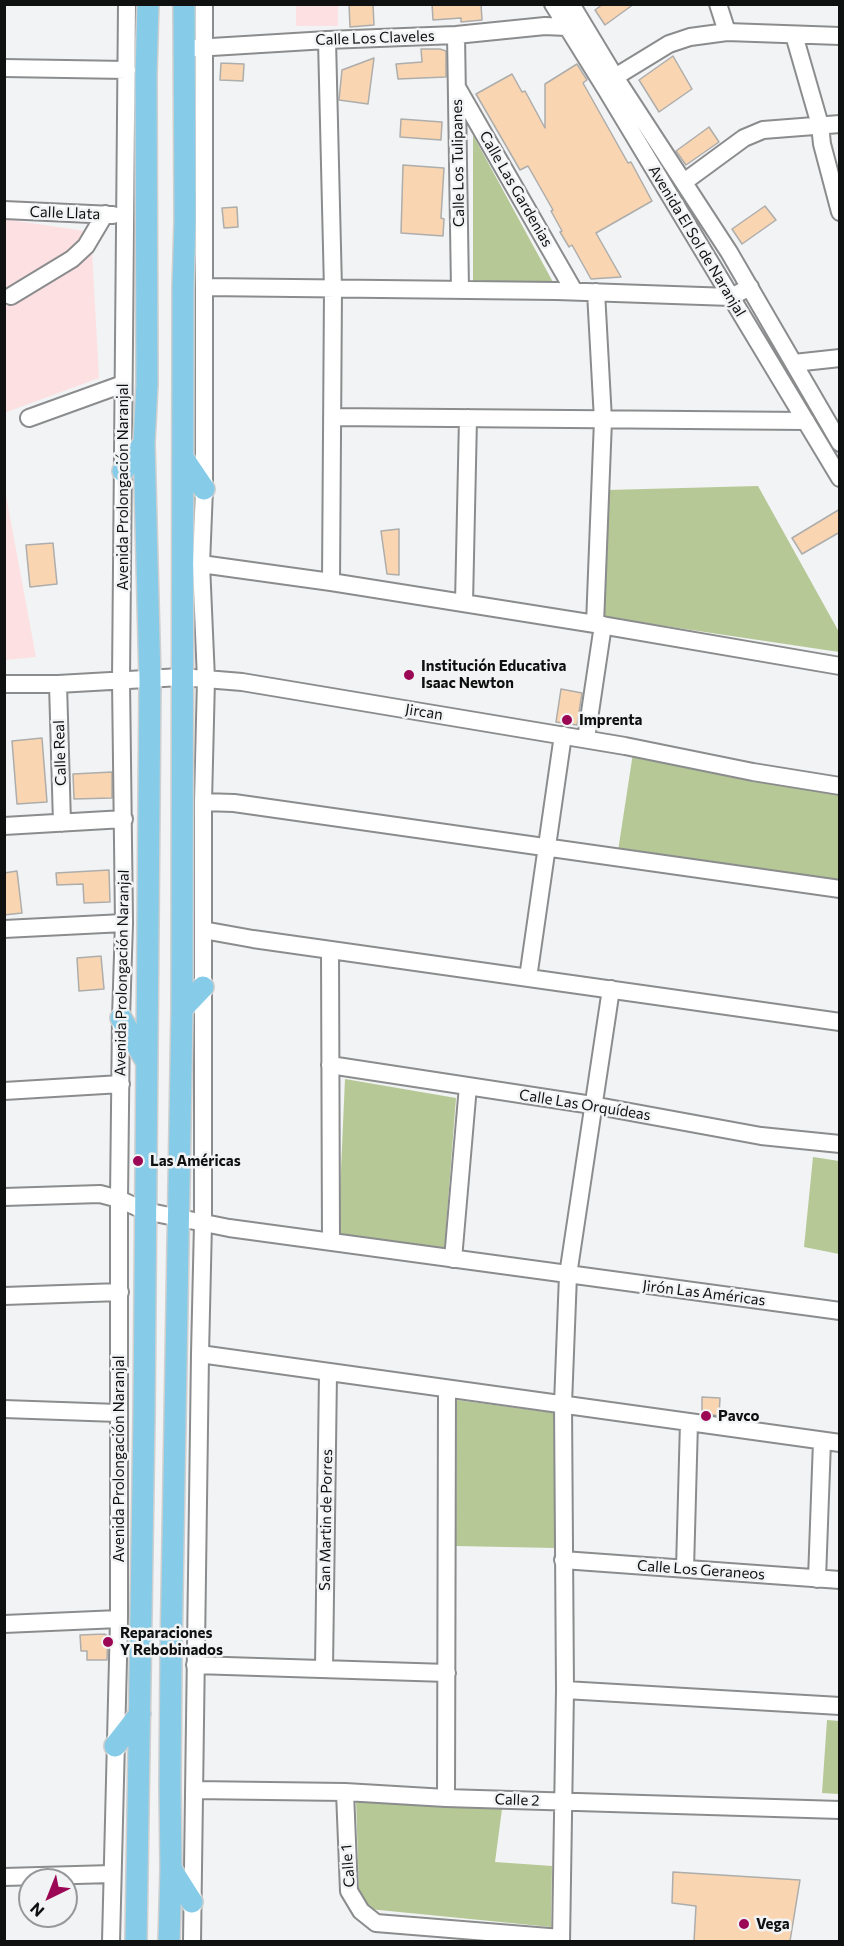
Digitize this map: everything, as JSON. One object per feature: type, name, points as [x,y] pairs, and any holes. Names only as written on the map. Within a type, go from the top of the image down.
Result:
[{"type":"main road","name":"Avenida Prolongación Naranjal","points":[[136,1941],[150,680],[144,443],[147,384],[148,4]]},
{"type":"main road","points":[[169,1941],[182,1009],[183,288],[194,48],[184,4]]},
{"type":"main road","points":[[123,471],[144,443]]},
{"type":"main road","points":[[183,458],[204,489]]},
{"type":"main road","points":[[182,1009],[203,987]]},
{"type":"main road","points":[[121,1018],[146,1061]]},
{"type":"main road","points":[[115,1746],[140,1714]]},
{"type":"main road","points":[[171,1869],[192,1902]]},
{"type":"street","name":"Avenida Prolongación Naranjal","points":[[111,1941],[119,1619],[119,1199],[124,923],[123,384],[127,4]]},
{"type":"street","points":[[193,1939],[195,1665],[203,1223],[203,802],[206,679],[201,564],[204,489],[205,286],[194,48],[204,4]]},
{"type":"street","name":"Avenida El Sol de Naranjal","points":[[554,4],[840,478]]},
{"type":"street","name":"Avenida El Sol de Naranjal","points":[[571,4],[750,288],[840,443]]},
{"type":"street","points":[[718,4],[727,32]]},
{"type":"street","name":"Calle Los Claveles","points":[[194,48],[327,39],[456,35],[545,26],[566,27]]},
{"type":"street","points":[[615,77],[669,44],[690,37],[727,32],[840,36]]},
{"type":"street","name":"Calle Los Tulipanes","points":[[456,35],[460,290]]},
{"type":"street","points":[[794,35],[820,125],[822,144],[840,212]]},
{"type":"street","points":[[327,39],[333,289],[331,582]]},
{"type":"street","points":[[4,68],[127,70]]},
{"type":"street","name":"Calle Las Gardenias","points":[[457,86],[574,291]]},
{"type":"street","points":[[684,182],[744,138],[763,130],[840,124]]},
{"type":"street","name":"Calle Llata","points":[[4,210],[126,215]]},
{"type":"street","points":[[11,296],[72,260],[86,246],[105,214]]},
{"type":"street","points":[[205,286],[574,291],[731,297],[750,288]]},
{"type":"street","points":[[586,739],[599,625],[603,420],[596,292]]},
{"type":"street","points":[[794,363],[840,358]]},
{"type":"street","points":[[29,418],[123,384]]},
{"type":"street","points":[[332,417],[806,421]]},
{"type":"street","points":[[464,603],[468,418]]},
{"type":"street","points":[[201,564],[464,603],[840,666]]},
{"type":"street","name":"Jircan","points":[[4,684],[58,684],[181,677],[242,682],[586,739],[840,786]]},
{"type":"street","name":"Calle Real","points":[[58,684],[62,823]]},
{"type":"street","points":[[528,978],[563,735]]},
{"type":"street","points":[[203,802],[234,803],[840,889]]},
{"type":"street","points":[[4,826],[124,819]]},
{"type":"street","points":[[4,929],[124,923]]},
{"type":"street","points":[[203,930],[840,1022]]},
{"type":"street","points":[[330,950],[331,1242]]},
{"type":"street","points":[[561,1940],[565,1690],[563,1404],[568,1275],[611,989]]},
{"type":"street","name":"Calle Las Orquídeas","points":[[330,1065],[592,1105],[760,1136],[840,1144]]},
{"type":"street","points":[[4,1091],[121,1084]]},
{"type":"street","points":[[453,1259],[468,1086]]},
{"type":"street","name":"Jirón Las Américas","points":[[4,1197],[100,1194],[145,1210],[203,1223],[840,1311]]},
{"type":"street","points":[[4,1296],[120,1292]]},
{"type":"street","points":[[200,1354],[840,1443]]},
{"type":"street","name":"San Martin de Porres","points":[[324,1668],[328,1373]]},
{"type":"street","points":[[446,1798],[447,1390]]},
{"type":"street","points":[[4,1409],[118,1413]]},
{"type":"street","points":[[685,1569],[689,1422]]},
{"type":"street","points":[[817,1579],[822,1441]]},
{"type":"street","name":"Calle Los Geraneos","points":[[563,1560],[840,1580]]},
{"type":"street","points":[[4,1624],[119,1619]]},
{"type":"street","points":[[195,1665],[447,1673]]},
{"type":"street","points":[[565,1690],[840,1706]]},
{"type":"street","name":"Calle 2","points":[[194,1790],[345,1792],[446,1798],[840,1810]]},
{"type":"street","name":"Calle 1","points":[[345,1792],[349,1891],[361,1911],[376,1923],[561,1940]]},
{"type":"street","points":[[4,1877],[112,1874]]},
{"type":"shaded area","points":[[296,5],[338,5],[338,26],[296,26]]},
{"type":"shaded area","points":[[4,219],[91,232],[99,378],[7,412],[4,412]]},
{"type":"shaded area","points":[[5,490],[36,657],[5,660]]},
{"type":"green space","points":[[473,135],[554,284],[473,283]]},
{"type":"green space","points":[[758,486],[839,632],[839,652],[604,617],[608,490]]},
{"type":"green space","points":[[633,753],[839,793],[839,881],[618,851]]},
{"type":"green space","points":[[345,1079],[456,1098],[444,1254],[338,1237]]},
{"type":"green space","points":[[813,1157],[839,1161],[839,1254],[804,1247]]},
{"type":"green space","points":[[457,1400],[555,1413],[555,1548],[456,1546]]},
{"type":"green space","points":[[827,1720],[839,1721],[839,1794],[822,1793]]},
{"type":"green space","points":[[356,1800],[502,1809],[495,1862],[552,1866],[551,1927],[369,1909],[359,1891]]},
{"type":"building","points":[[349,4],[373,4],[374,25],[350,27]]},
{"type":"building","points":[[432,4],[481,4],[482,20],[461,22],[461,18],[433,20]]},
{"type":"building","points":[[603,4],[634,4],[605,25],[595,10]]},
{"type":"building","points":[[421,49],[446,51],[446,77],[398,79],[396,64],[422,62]]},
{"type":"building","points":[[673,56],[692,89],[659,112],[639,80]]},
{"type":"building","points":[[374,58],[368,104],[339,100],[342,70]]},
{"type":"building","points":[[221,63],[244,64],[243,81],[220,80]]},
{"type":"building","points":[[577,64],[587,80],[583,83],[652,201],[596,233],[621,277],[591,279],[572,245],[569,247],[560,232],[562,231],[551,211],[553,210],[528,166],[520,170],[476,94],[512,74],[522,92],[525,91],[545,128],[545,84]]},
{"type":"building","points":[[401,119],[442,122],[441,140],[400,137]]},
{"type":"building","points":[[709,127],[719,142],[686,165],[676,151]]},
{"type":"building","points":[[403,165],[444,168],[441,218],[444,219],[443,236],[401,233]]},
{"type":"building","points":[[765,206],[776,220],[742,244],[732,229]]},
{"type":"building","points":[[237,207],[238,227],[224,228],[222,208]]},
{"type":"building","points":[[840,509],[840,532],[802,554],[792,538]]},
{"type":"building","points":[[399,529],[399,575],[387,574],[381,531]]},
{"type":"building","points":[[53,543],[57,584],[30,587],[26,545]]},
{"type":"building","points":[[561,689],[582,693],[577,725],[556,722]]},
{"type":"building","points":[[42,738],[47,802],[17,804],[12,741]]},
{"type":"building","points":[[112,772],[112,798],[74,799],[73,774]]},
{"type":"building","points":[[109,870],[110,902],[84,903],[83,884],[57,885],[56,873]]},
{"type":"building","points":[[17,871],[22,913],[4,915],[4,873]]},
{"type":"building","points":[[101,956],[104,989],[79,991],[77,958]]},
{"type":"building","points":[[702,1397],[720,1398],[719,1416],[702,1413]]},
{"type":"building","points":[[104,1634],[108,1636],[107,1660],[87,1660],[87,1651],[81,1651],[80,1635]]},
{"type":"building","name":"Vega","points":[[673,1872],[800,1880],[790,1941],[694,1941],[696,1906],[672,1903]]},
{"type":"place","name":"Institución Educativa Isaac Newton","points":[[409,675]]},
{"type":"place","name":"Imprenta","points":[[567,720]]},
{"type":"place","name":"Las Américas","points":[[138,1161]]},
{"type":"place","name":"Pavco","points":[[706,1416]]},
{"type":"place","name":"Reparaciones Y Rebobinados","points":[[108,1642]]},
{"type":"place","name":"Vega","points":[[744,1924]]}]
